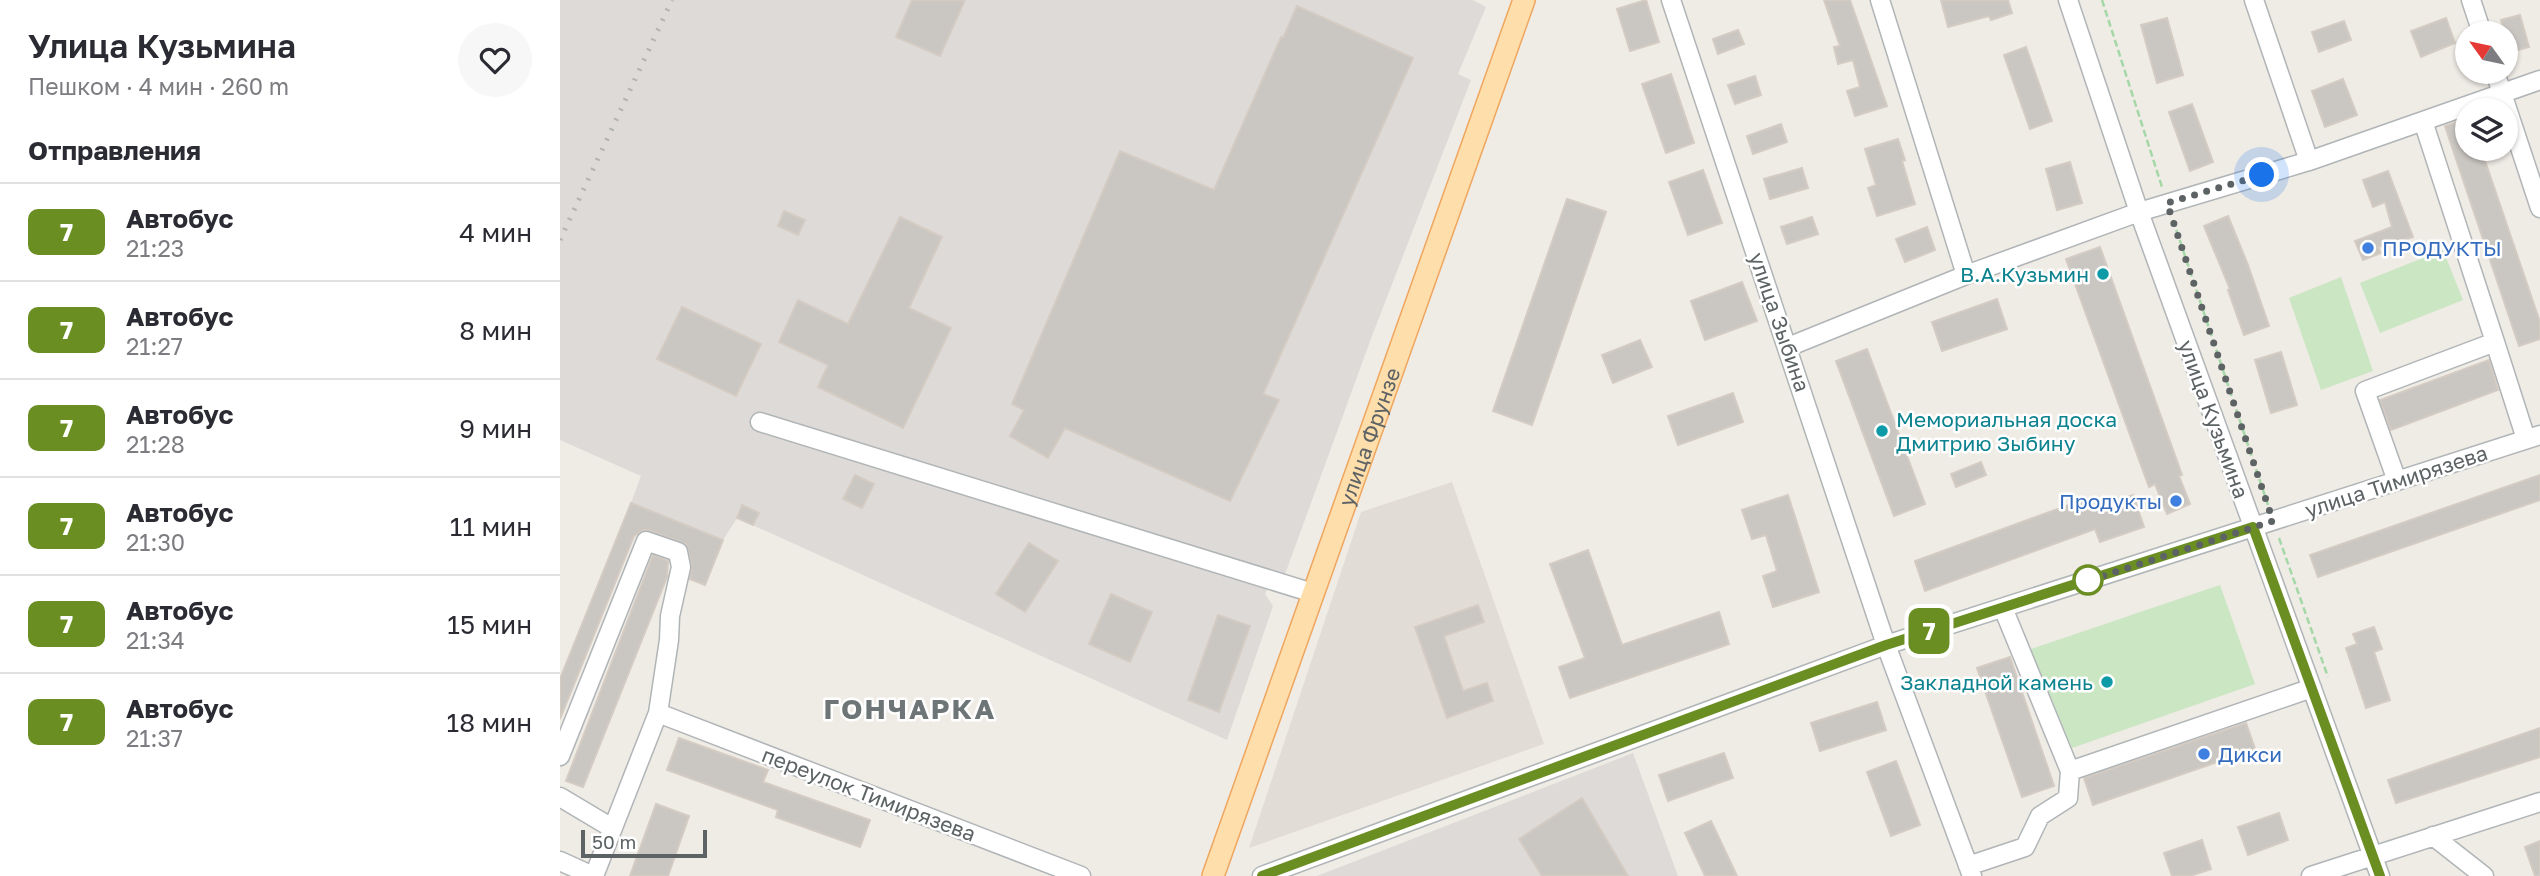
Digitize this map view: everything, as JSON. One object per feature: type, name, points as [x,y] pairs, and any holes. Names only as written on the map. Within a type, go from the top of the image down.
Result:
[{"type":"main road","name":"улица Фрунзе","points":[[1213,876],[1524,0]]},
{"type":"street","name":"улица Зыбина","points":[[1671,0],[1886,645],[1970,871]]},
{"type":"street","points":[[1880,0],[1966,275]]},
{"type":"street","name":"улица Кузьмина","points":[[2068,0],[2139,212],[2380,876]]},
{"type":"street","points":[[2254,0],[2309,160]]},
{"type":"street","points":[[2471,0],[2478,21]]},
{"type":"street","points":[[1788,347],[1966,275],[2139,212],[2309,160],[2540,80]]},
{"type":"street","points":[[2499,84],[2540,208]]},
{"type":"street","points":[[2423,121],[2495,342],[2533,437]]},
{"type":"street","points":[[2397,481],[2365,391],[2495,342]]},
{"type":"street","points":[[760,422],[1313,593]]},
{"type":"street","name":"улица Тимирязева","points":[[1262,876],[1886,645],[2533,437]]},
{"type":"street","points":[[560,756],[646,541],[678,552],[681,567],[670,616],[658,713],[593,876],[560,861]]},
{"type":"street","points":[[1970,871],[2025,847],[2040,816],[2068,798],[2070,772],[2003,608]]},
{"type":"street","points":[[2070,772],[2312,688]]},
{"type":"street","name":"переулок Тимирязева","points":[[658,713],[1081,876]]},
{"type":"street","points":[[560,797],[612,828]]},
{"type":"street","points":[[2311,876],[2540,802]]},
{"type":"street","points":[[2433,836],[2484,876]]},
{"type":"path","points":[[2102,0],[2273,521],[2329,679]]},
{"type":"shaded area","points":[[560,0],[1473,0],[1486,7],[1458,74],[1471,80],[1372,336],[1284,577],[1272,579],[1265,594],[1273,606],[1227,740],[737,518],[723,540],[631,503],[641,476],[560,440]]},
{"type":"shaded area","points":[[1452,482],[1544,744],[1249,848],[1361,512]]},
{"type":"shaded area","points":[[1633,753],[1678,876],[1317,876]]},
{"type":"green space","points":[[2443,250],[2463,300],[2380,333],[2360,283]]},
{"type":"green space","points":[[2341,277],[2373,371],[2321,390],[2289,298]]},
{"type":"green space","points":[[2220,585],[2255,684],[2072,748],[2031,649]]},
{"type":"building","points":[[912,0],[965,0],[940,56],[896,37]]},
{"type":"building","points":[[1646,0],[1659,42],[1630,51],[1617,9]]},
{"type":"building","points":[[1824,0],[1850,0],[1887,106],[1855,116],[1847,91],[1860,87],[1853,60],[1838,64],[1834,47],[1840,46]]},
{"type":"building","points":[[1941,0],[2008,0],[2012,13],[1991,20],[1989,16],[1948,27]]},
{"type":"building","points":[[1297,6],[1413,58],[1263,394],[1279,400],[1230,501],[1065,428],[1048,458],[1010,436],[1024,410],[1012,404],[1120,151],[1214,190]]},
{"type":"building","points":[[2520,15],[2529,47],[2518,50],[2518,21],[2501,20]]},
{"type":"building","points":[[2167,18],[2183,75],[2157,83],[2141,25]]},
{"type":"building","points":[[2446,18],[2455,43],[2421,57],[2411,31]]},
{"type":"building","points":[[2344,21],[2351,40],[2319,52],[2312,32]]},
{"type":"building","points":[[1738,30],[1744,44],[1718,54],[1713,39]]},
{"type":"building","points":[[2026,47],[2052,121],[2030,129],[2004,55]]},
{"type":"building","points":[[1671,74],[1694,143],[1666,153],[1642,84]]},
{"type":"building","points":[[1755,76],[1761,95],[1735,104],[1728,85]]},
{"type":"building","points":[[2343,79],[2357,115],[2325,127],[2312,91]]},
{"type":"building","points":[[2192,104],[2213,162],[2190,171],[2169,112]]},
{"type":"building","points":[[2455,123],[2455,156],[2445,126]]},
{"type":"building","points":[[1781,124],[1787,142],[1753,154],[1747,136]]},
{"type":"building","points":[[1898,139],[1915,204],[1877,216],[1868,188],[1876,185],[1865,149]]},
{"type":"building","points":[[2457,161],[2485,161],[2540,322],[2540,339],[2519,346]]},
{"type":"building","points":[[2070,162],[2082,203],[2057,210],[2046,169]]},
{"type":"building","points":[[1802,168],[1808,188],[1770,199],[1764,179]]},
{"type":"building","points":[[1703,170],[1722,223],[1688,235],[1669,182]]},
{"type":"building","points":[[2388,171],[2413,237],[2378,247],[2381,253],[2363,260],[2355,241],[2392,227],[2385,202],[2373,207],[2363,180]]},
{"type":"building","points":[[1567,199],[1606,212],[1532,425],[1493,411]]},
{"type":"building","points":[[784,211],[805,220],[798,235],[778,226]]},
{"type":"building","points":[[2228,216],[2269,326],[2244,335],[2228,290],[2230,289],[2204,226]]},
{"type":"building","points":[[900,217],[942,237],[909,308],[951,328],[903,428],[818,387],[828,365],[779,342],[798,300],[848,324]]},
{"type":"building","points":[[1812,217],[1818,234],[1787,244],[1781,227]]},
{"type":"building","points":[[1927,227],[1935,250],[1905,262],[1896,239]]},
{"type":"building","points":[[2100,247],[2190,504],[2167,514],[2155,484],[2149,487],[2066,259]]},
{"type":"building","points":[[1742,282],[1757,321],[1705,340],[1691,301]]},
{"type":"building","points":[[1997,299],[2007,329],[1942,351],[1932,322]]},
{"type":"building","points":[[682,307],[761,344],[736,396],[657,359]]},
{"type":"building","points":[[1640,340],[1652,367],[1613,383],[1602,355]]},
{"type":"building","points":[[1867,349],[1925,504],[1894,516],[1836,361]]},
{"type":"building","points":[[2281,352],[2297,405],[2271,413],[2255,360]]},
{"type":"building","points":[[2489,360],[2498,390],[2391,430],[2380,400]]},
{"type":"building","points":[[1733,393],[1743,422],[1678,445],[1668,416]]},
{"type":"building","points":[[1981,462],[1986,475],[1956,487],[1951,474]]},
{"type":"building","points":[[855,475],[874,484],[862,508],[843,499]]},
{"type":"building","points":[[2540,475],[2540,500],[2318,577],[2310,555]]},
{"type":"building","points":[[1788,495],[1819,592],[1773,607],[1763,576],[1777,571],[1766,535],[1752,539],[1742,510]]},
{"type":"building","points":[[2133,495],[2144,527],[2100,542],[2095,529],[1925,591],[1915,561],[2085,499],[2089,510]]},
{"type":"building","points":[[631,503],[723,540],[705,585],[690,579],[692,565],[686,544],[649,530],[643,530],[634,536],[560,719],[560,679]]},
{"type":"building","points":[[742,505],[759,513],[753,525],[737,518]]},
{"type":"building","points":[[1029,543],[1058,561],[1025,612],[996,594]]},
{"type":"building","points":[[1588,550],[1622,645],[1719,612],[1729,644],[1570,698],[1559,667],[1585,658],[1550,564]]},
{"type":"building","points":[[653,555],[668,561],[667,577],[583,787],[566,781]]},
{"type":"building","points":[[1111,594],[1152,612],[1130,662],[1089,644]]},
{"type":"building","points":[[1478,605],[1484,622],[1444,636],[1463,691],[1487,683],[1493,701],[1447,718],[1415,627]]},
{"type":"building","points":[[1218,615],[1250,626],[1219,712],[1188,700]]},
{"type":"building","points":[[2374,627],[2382,649],[2374,652],[2390,700],[2366,708],[2346,648],[2357,644],[2353,634]]},
{"type":"building","points":[[2010,657],[2054,786],[2022,797],[1977,668]]},
{"type":"building","points":[[1877,702],[1886,730],[1820,751],[1811,723]]},
{"type":"building","points":[[2246,723],[2255,749],[2093,805],[2084,778]]},
{"type":"building","points":[[2540,728],[2540,757],[2396,803],[2388,780]]},
{"type":"building","points":[[679,738],[768,770],[763,782],[870,820],[860,847],[776,817],[778,810],[667,770]]},
{"type":"building","points":[[1724,753],[1733,778],[1668,801],[1659,775]]},
{"type":"building","points":[[1896,761],[1920,825],[1891,836],[1867,772]]},
{"type":"building","points":[[1582,798],[1628,876],[1542,876],[1519,839]]},
{"type":"building","points":[[656,804],[689,816],[668,876],[630,876]]},
{"type":"building","points":[[2279,813],[2288,840],[2248,855],[2238,827]]},
{"type":"building","points":[[1711,821],[1737,876],[1705,876],[1685,833]]},
{"type":"building","points":[[2202,840],[2211,869],[2190,876],[2172,876],[2164,853]]},
{"type":"building","points":[[2540,841],[2540,876],[2535,876],[2525,847]]},
{"type":"railway","points":[[560,240],[672,0]]},
{"type":"bus line","name":"7","points":[[1262,876],[1886,645],[2253,527],[2380,876]]},
{"type":"place","name":"ПРОДУКТЫ","points":[[2368,248]]},
{"type":"place","name":"В.А.Кузьмин","points":[[2103,274]]},
{"type":"place","name":"Мемориальная доска Дмитрию Зыбину","points":[[1882,431]]},
{"type":"place","name":"Продукты","points":[[2176,501]]},
{"type":"place","name":"Закладной камень","points":[[2107,682]]},
{"type":"place","name":"Дикси","points":[[2204,754]]},
{"type":"district","name":"ГОНЧАРКА","points":[[910,708]]},
{"type":"route","points":[[2088,580],[2078,584],[2273,521],[2167,203],[2262,175]]}]
